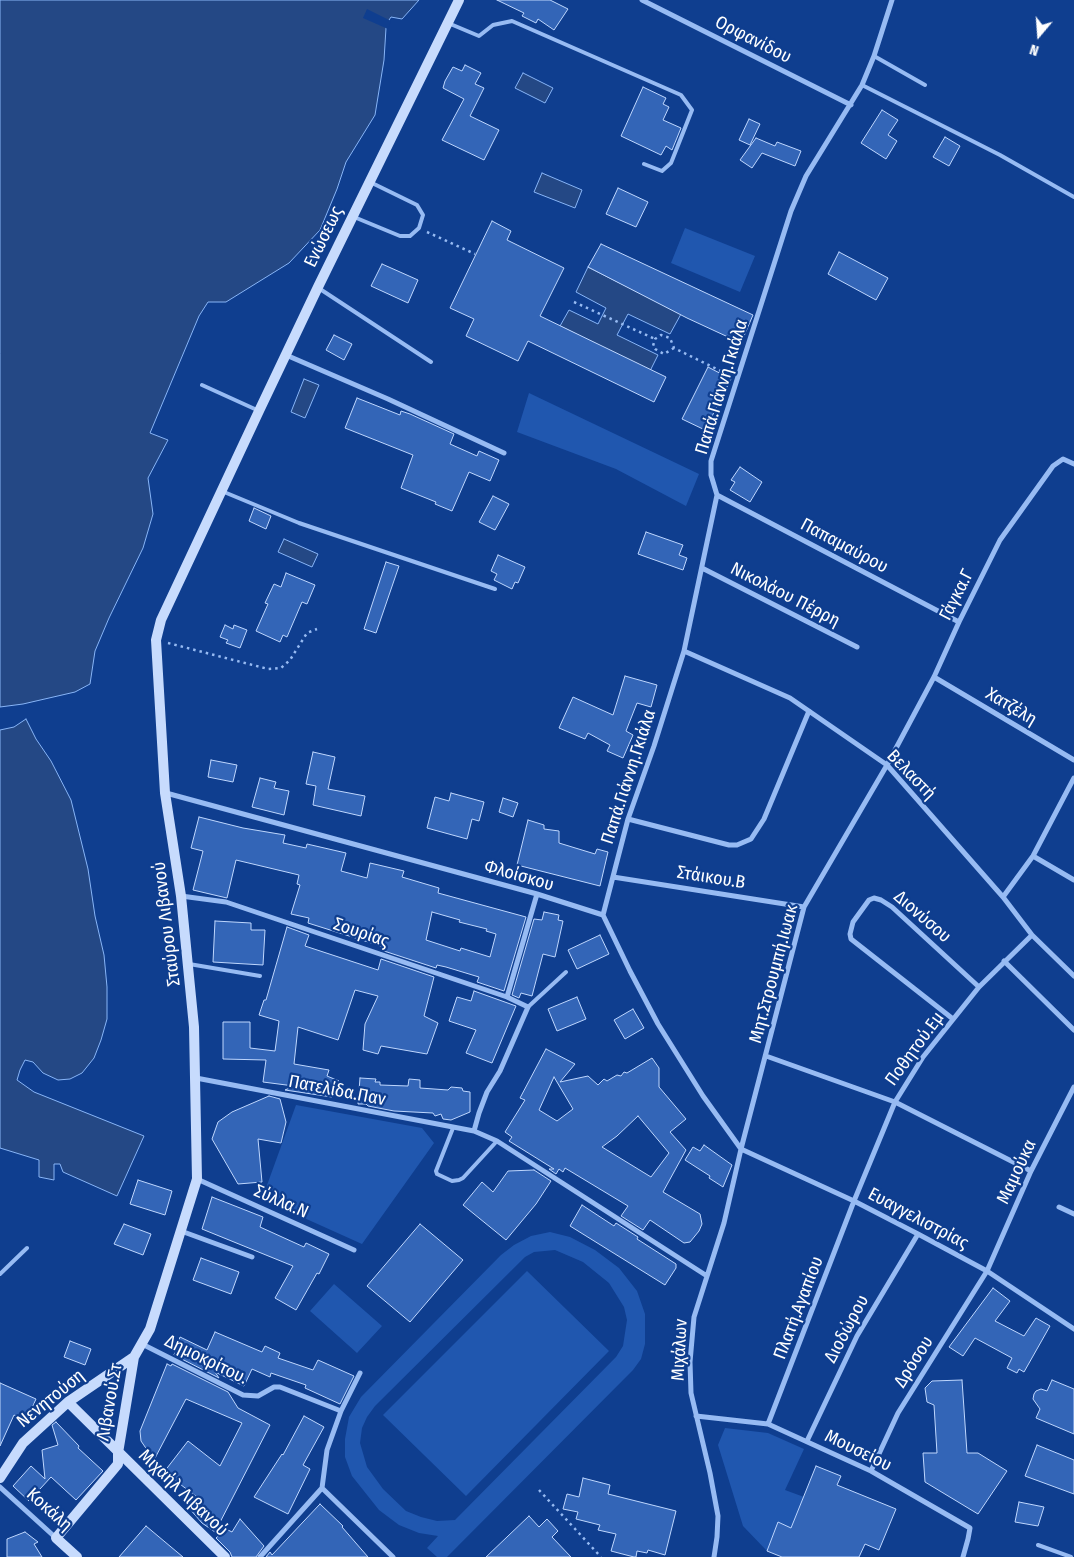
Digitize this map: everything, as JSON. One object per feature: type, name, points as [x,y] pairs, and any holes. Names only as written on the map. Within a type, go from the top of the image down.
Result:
[{"type":"main road","name":"Ενώσεως","points":[[222,491],[318,287],[459,0]]},
{"type":"main road","name":"Σταύρου Λιβανού","points":[[134,1357],[150,1329],[197,1180],[194,1028],[182,896],[165,793],[156,640],[161,620],[222,491]]},
{"type":"main road","name":"Νενητούση","points":[[0,1478],[23,1443],[68,1402],[134,1357]]},
{"type":"main road","name":"Λιβανού.Στ","points":[[56,1538],[118,1464],[118,1453],[134,1357]]},
{"type":"main road","name":"Μιχαήλ Λιβανού","points":[[68,1402],[225,1557]]},
{"type":"main road","name":"Κοκάλη","points":[[56,1538],[77,1557]]},
{"type":"street","name":"Ορφανίδου","points":[[642,0],[851,105]]},
{"type":"street","name":"Παπά.Γιάννη.Γκιάλα","points":[[603,915],[628,819],[654,746],[684,651],[717,495],[711,475],[711,461],[792,211],[806,176],[862,85],[874,56],[892,0]]},
{"type":"street","points":[[286,355],[388,399],[504,453]]},
{"type":"street","name":"Γάγκα.Γ","points":[[887,765],[934,677],[1000,540],[1053,466],[1063,459],[1074,464]]},
{"type":"street","name":"Παπαμαύρου","points":[[717,495],[959,622]]},
{"type":"street","name":"Νικολάου Πέρρη","points":[[702,568],[857,647]]},
{"type":"street","name":"Βελαστή","points":[[684,651],[790,698],[887,765],[1003,897],[1032,935],[1074,976]]},
{"type":"street","name":"Χατζέλη","points":[[934,677],[1074,760]]},
{"type":"street","points":[[628,819],[729,845],[744,843],[751,839],[764,819],[809,712]]},
{"type":"street","name":"Μητ.Στρουμπή.Ιωακ","points":[[741,1149],[804,907],[887,765]]},
{"type":"street","points":[[1003,897],[1033,856],[1074,778]]},
{"type":"street","name":"Φλοίσκου","points":[[165,793],[537,894],[603,915]]},
{"type":"street","points":[[1033,856],[1074,880]]},
{"type":"street","name":"Στάικου.Β","points":[[614,876],[804,907]]},
{"type":"street","points":[[507,997],[537,894]]},
{"type":"street","name":"Σουρίας","points":[[182,896],[226,902],[507,997],[528,1007]]},
{"type":"street","name":"Διονύσου","points":[[953,1019],[851,939],[853,922],[869,900],[874,898],[881,900],[897,911],[979,987]]},
{"type":"street","points":[[603,915],[658,1024],[702,1096],[741,1149]]},
{"type":"street","name":"Ποθητού.Εμ","points":[[854,1201],[895,1102],[923,1057],[979,987],[1004,960],[1032,935]]},
{"type":"street","points":[[1004,960],[1074,1030]]},
{"type":"street","points":[[474,1131],[487,1092],[500,1071],[528,1007]]},
{"type":"street","points":[[766,1056],[895,1102],[1031,1171]]},
{"type":"street","name":"Πατελίδα.Παν","points":[[196,1078],[474,1131],[497,1141],[707,1276]]},
{"type":"street","name":"Μαμούκα","points":[[987,1271],[1031,1171],[1074,1087]]},
{"type":"street","name":"Ευαγγελιστρίας","points":[[741,1149],[854,1201],[987,1271],[1074,1329]]},
{"type":"street","name":"Μιχάλων","points":[[714,1557],[718,1516],[696,1416],[691,1384],[691,1338],[694,1318],[724,1223],[741,1149]]},
{"type":"street","name":"Σύλλα.Ν","points":[[197,1180],[354,1250]]},
{"type":"street","name":"Πλατή.Αγαπίου","points":[[768,1424],[854,1201]]},
{"type":"street","points":[[1059,1207],[1074,1214]]},
{"type":"street","points":[[181,1231],[252,1257]]},
{"type":"street","name":"Διοδώρου","points":[[808,1441],[857,1336],[918,1234]]},
{"type":"street","name":"Δρόσου","points":[[871,1471],[898,1413],[987,1271]]},
{"type":"street","name":"Δημοκρίτου.","points":[[142,1344],[243,1395],[258,1396],[274,1387],[280,1387],[342,1412]]},
{"type":"street","points":[[260,1557],[322,1488],[327,1450],[360,1373]]},
{"type":"street","name":"Μουσείου","points":[[696,1416],[768,1424],[871,1471],[970,1528],[963,1557]]},
{"type":"street","name":"Κοκάλη","points":[[0,1487],[56,1538]]},
{"type":"street","points":[[322,1488],[393,1557]]},
{"type":"lane","points":[[448,23],[478,36],[493,25],[512,21],[681,95],[692,110],[671,164],[662,171],[644,164]]},
{"type":"lane","points":[[874,56],[925,85]]},
{"type":"lane","points":[[862,85],[1000,155],[1074,197]]},
{"type":"lane","points":[[353,216],[400,236],[410,236],[419,228],[423,215],[417,205],[370,182]]},
{"type":"lane","points":[[318,287],[431,362]]},
{"type":"lane","points":[[202,385],[259,411]]},
{"type":"lane","points":[[222,491],[299,523],[495,589]]},
{"type":"lane","points":[[189,964],[260,976]]},
{"type":"lane","points":[[528,1007],[566,972]]},
{"type":"lane","points":[[452,1128],[436,1170],[437,1174],[452,1181],[463,1178],[497,1141]]},
{"type":"lane","points":[[0,1274],[27,1248]]},
{"type":"lane","points":[[1038,1545],[1071,1557]]},
{"type":"path","points":[[419,228],[475,254]]},
{"type":"path","points":[[574,302],[655,339]]},
{"type":"path","points":[[674,348],[664,354],[653,346],[655,339],[661,335],[670,338],[674,348],[738,379]]},
{"type":"path","points":[[156,640],[268,669],[281,668],[290,660],[307,632],[317,629]]},
{"type":"path","points":[[539,1490],[601,1557]]},
{"type":"shaded area","points":[[0,0],[419,0],[402,19],[391,17],[389,20],[386,28],[384,60],[375,115],[346,162],[320,230],[289,263],[226,302],[208,302],[199,316],[150,433],[168,440],[148,478],[153,514],[143,548],[95,651],[90,684],[75,692],[23,704],[0,707]]},
{"type":"shaded area","points":[[523,73],[553,88],[545,103],[515,88]]},
{"type":"shaded area","points":[[542,173],[582,190],[575,208],[534,192]]},
{"type":"shaded area","points":[[685,228],[755,256],[740,292],[671,263]]},
{"type":"shaded area","points":[[588,267],[681,314],[670,334],[628,314],[617,335],[658,355],[650,371],[560,326],[569,310],[598,324],[606,308],[576,292]]},
{"type":"shaded area","points":[[304,379],[319,385],[305,418],[291,412]]},
{"type":"shaded area","points":[[529,393],[699,474],[686,506],[616,469],[517,432]]},
{"type":"shaded area","points":[[284,539],[318,554],[312,567],[278,552]]},
{"type":"shaded area","points":[[26,719],[71,800],[88,869],[95,916],[104,955],[107,1019],[94,1058],[82,1073],[70,1079],[58,1080],[43,1073],[33,1062],[25,1060],[17,1080],[34,1092],[144,1136],[117,1196],[63,1172],[60,1164],[54,1164],[54,1180],[39,1177],[39,1160],[0,1148],[0,730],[14,727]]},
{"type":"shaded area","points":[[296,1105],[422,1128],[434,1143],[362,1244],[262,1199]]},
{"type":"shaded area","points":[[550,1232],[570,1237],[595,1250],[619,1268],[637,1291],[645,1314],[645,1344],[641,1359],[633,1370],[447,1557],[437,1557],[427,1548],[438,1536],[419,1533],[399,1525],[379,1510],[352,1476],[345,1457],[345,1439],[349,1417],[361,1397],[501,1255],[531,1236]],"holes":[[[555,1250],[583,1262],[609,1283],[624,1307],[627,1320],[623,1346],[616,1357],[455,1520],[437,1521],[406,1511],[383,1489],[367,1467],[360,1443],[362,1428],[367,1417],[375,1406],[525,1257],[534,1252]]]},
{"type":"shaded area","points":[[527,1271],[609,1351],[466,1496],[383,1415]]},
{"type":"shaded area","points":[[334,1284],[382,1326],[357,1353],[310,1311]]},
{"type":"shaded area","points":[[725,1428],[768,1433],[804,1449],[785,1490],[804,1497],[791,1528],[778,1522],[767,1551],[743,1526],[718,1445]]},
{"type":"pier","points":[[367,9],[391,21],[388,29],[363,18]]},
{"type":"building","points":[[497,0],[550,0],[568,9],[554,30],[538,19],[536,23],[522,16],[524,13]]},
{"type":"building","points":[[465,65],[481,73],[475,84],[484,88],[470,116],[499,130],[484,160],[442,140],[464,99],[443,88],[445,81],[453,67],[462,71]]},
{"type":"building","points":[[643,87],[666,98],[663,104],[669,107],[663,120],[681,128],[672,150],[666,146],[661,155],[621,136]]},
{"type":"building","points":[[882,110],[898,120],[888,135],[897,141],[886,159],[861,143]]},
{"type":"building","points":[[749,119],[760,124],[750,145],[739,140]]},
{"type":"building","points":[[945,137],[960,146],[949,166],[933,157]]},
{"type":"building","points":[[756,138],[775,146],[777,142],[801,151],[795,166],[762,153],[752,168],[740,160]]},
{"type":"building","points":[[618,188],[648,202],[636,227],[606,214]]},
{"type":"building","points":[[492,221],[511,231],[507,240],[564,268],[540,316],[666,377],[654,402],[528,341],[518,361],[466,336],[474,319],[450,308]]},
{"type":"building","points":[[601,244],[753,315],[741,343],[687,318],[588,267]]},
{"type":"building","points":[[839,252],[888,278],[876,300],[828,274]]},
{"type":"building","points":[[382,264],[418,280],[408,303],[371,286]]},
{"type":"building","points":[[334,335],[352,344],[344,360],[326,350]]},
{"type":"building","points":[[708,367],[731,379],[705,430],[682,419]]},
{"type":"building","points":[[357,398],[400,415],[401,411],[410,414],[454,434],[450,444],[477,456],[479,451],[499,460],[490,481],[469,472],[452,511],[435,504],[436,502],[401,488],[413,455],[345,428]]},
{"type":"building","points":[[740,467],[762,482],[750,502],[730,490],[735,482],[731,480]]},
{"type":"building","points":[[493,496],[509,504],[495,530],[479,522]]},
{"type":"building","points":[[254,508],[271,516],[266,529],[249,521]]},
{"type":"building","points":[[646,532],[683,545],[679,555],[687,558],[683,570],[638,554]]},
{"type":"building","points":[[498,555],[525,567],[518,583],[515,582],[512,589],[494,580],[497,574],[491,571]]},
{"type":"building","points":[[386,562],[399,566],[376,633],[364,629]]},
{"type":"building","points":[[286,573],[315,585],[307,604],[302,602],[287,637],[283,635],[280,642],[256,631],[268,604],[265,603],[274,584],[281,587]]},
{"type":"building","points":[[225,625],[233,629],[234,625],[247,630],[240,648],[226,643],[228,640],[220,637]]},
{"type":"building","points":[[625,676],[657,685],[651,707],[637,703],[626,731],[633,735],[623,758],[607,751],[610,745],[588,733],[585,739],[559,728],[573,697],[613,715]]},
{"type":"building","points":[[313,752],[335,757],[328,789],[365,796],[361,816],[313,805],[316,786],[306,784]]},
{"type":"building","points":[[211,760],[237,765],[233,782],[208,777]]},
{"type":"building","points":[[260,778],[276,782],[274,788],[289,791],[284,815],[252,807]]},
{"type":"building","points":[[451,793],[484,802],[479,821],[472,819],[467,839],[427,828],[435,797],[449,801]]},
{"type":"building","points":[[503,798],[518,803],[513,817],[499,812]]},
{"type":"building","points":[[199,817],[243,828],[285,835],[283,843],[306,848],[307,844],[346,853],[341,871],[367,878],[370,863],[404,871],[402,877],[439,888],[438,893],[526,917],[504,991],[477,982],[479,977],[437,965],[436,968],[384,951],[384,947],[308,923],[309,918],[291,914],[300,885],[297,884],[299,875],[236,860],[227,898],[193,890],[203,851],[191,848]],"holes":[[[432,912],[460,920],[459,922],[487,929],[486,931],[496,934],[490,957],[461,948],[460,951],[426,940]]]},
{"type":"building","points":[[528,820],[544,825],[544,829],[559,831],[559,843],[595,854],[597,849],[608,852],[600,886],[517,865]]},
{"type":"building","points":[[544,912],[559,915],[558,920],[563,921],[555,957],[543,954],[532,996],[521,993],[519,998],[512,995],[534,919],[542,920]]},
{"type":"building","points":[[215,921],[251,923],[251,930],[265,930],[263,965],[213,962]]},
{"type":"building","points":[[287,927],[309,935],[305,946],[378,970],[381,959],[434,977],[424,1016],[438,1023],[427,1054],[381,1046],[378,1054],[363,1050],[365,1024],[378,996],[355,990],[338,1040],[298,1027],[294,1064],[329,1070],[327,1076],[339,1081],[337,1092],[333,1091],[332,1097],[285,1090],[294,1086],[263,1082],[266,1060],[223,1059],[223,1022],[250,1022],[250,1048],[275,1051],[279,1021],[259,1015],[264,1000],[266,1000]]},
{"type":"building","points":[[600,935],[609,954],[577,969],[568,950]]},
{"type":"building","points":[[474,991],[516,1006],[492,1063],[466,1053],[476,1030],[449,1021],[457,997],[471,1001]]},
{"type":"building","points":[[577,997],[586,1019],[557,1031],[548,1009]]},
{"type":"building","points":[[633,1009],[644,1028],[625,1039],[614,1020]]},
{"type":"building","points":[[546,1049],[575,1064],[560,1082],[588,1076],[598,1085],[604,1079],[607,1081],[617,1075],[621,1076],[624,1072],[627,1073],[652,1058],[659,1068],[659,1087],[686,1119],[670,1132],[686,1150],[663,1192],[700,1214],[702,1224],[699,1231],[690,1242],[684,1243],[650,1220],[643,1230],[621,1216],[628,1206],[565,1168],[563,1172],[559,1169],[556,1174],[549,1169],[554,1169],[509,1141],[512,1137],[505,1132],[525,1100],[520,1098]],"holes":[[[554,1077],[573,1109],[557,1121],[539,1110]],[[638,1116],[669,1153],[651,1177],[602,1147]]]},
{"type":"building","points":[[360,1078],[376,1079],[375,1082],[380,1082],[380,1085],[408,1086],[409,1079],[420,1080],[420,1088],[448,1090],[451,1087],[462,1088],[463,1091],[470,1092],[470,1112],[451,1120],[443,1119],[441,1114],[435,1116],[433,1113],[394,1111],[366,1104],[358,1104]]},
{"type":"building","points":[[269,1096],[280,1099],[286,1122],[281,1143],[258,1139],[262,1182],[238,1184],[212,1139],[218,1122],[232,1112]]},
{"type":"building","points":[[704,1145],[732,1165],[723,1187],[685,1160],[693,1147],[700,1151]]},
{"type":"building","points":[[534,1170],[551,1181],[536,1204],[506,1240],[463,1205],[482,1182],[493,1192],[508,1171]]},
{"type":"building","points":[[138,1180],[172,1191],[165,1215],[130,1204]]},
{"type":"building","points":[[212,1197],[263,1217],[260,1227],[304,1247],[306,1243],[329,1254],[319,1274],[317,1273],[296,1310],[275,1298],[293,1266],[202,1229]]},
{"type":"building","points":[[582,1205],[614,1226],[616,1223],[676,1264],[676,1268],[665,1285],[570,1226]]},
{"type":"building","points":[[124,1224],[151,1234],[143,1255],[114,1244]]},
{"type":"building","points":[[420,1224],[463,1260],[410,1322],[367,1286]]},
{"type":"building","points":[[201,1258],[239,1272],[231,1294],[193,1280]]},
{"type":"building","points":[[993,1288],[1010,1301],[995,1321],[1024,1336],[1036,1318],[1050,1326],[1024,1372],[1019,1369],[1017,1373],[1007,1368],[1012,1358],[975,1338],[963,1356],[949,1347]]},
{"type":"building","points":[[215,1332],[262,1352],[265,1346],[280,1353],[278,1358],[313,1370],[318,1360],[354,1376],[340,1404],[305,1388],[306,1385],[271,1373],[270,1377],[252,1369],[244,1386],[215,1372],[219,1378],[174,1355],[180,1337],[207,1350]]},
{"type":"building","points":[[70,1341],[91,1349],[85,1365],[64,1357]]},
{"type":"building","points":[[167,1364],[171,1366],[172,1364],[228,1392],[238,1408],[270,1425],[215,1532],[202,1523],[189,1508],[197,1497],[164,1472],[188,1441],[220,1466],[242,1423],[186,1399],[154,1460],[141,1441],[140,1431]]},
{"type":"building","points":[[962,1380],[967,1453],[978,1453],[1007,1471],[978,1514],[925,1482],[923,1453],[937,1453],[934,1405],[927,1402],[925,1388],[932,1381]]},
{"type":"building","points":[[1052,1380],[1074,1389],[1074,1434],[1036,1418],[1040,1409],[1033,1399],[1034,1394],[1041,1389],[1047,1391]]},
{"type":"building","points":[[0,1383],[36,1399],[26,1421],[14,1415],[0,1446]]},
{"type":"building","points":[[304,1416],[324,1427],[303,1465],[310,1469],[288,1514],[254,1497],[283,1455]]},
{"type":"building","points":[[56,1422],[79,1446],[78,1448],[103,1471],[76,1500],[51,1477],[29,1501],[13,1486],[31,1466],[45,1479],[42,1450],[58,1445],[52,1425]]},
{"type":"building","points":[[1037,1445],[1074,1460],[1074,1494],[1025,1476]]},
{"type":"building","points":[[816,1466],[841,1476],[837,1485],[896,1509],[879,1550],[865,1544],[859,1557],[782,1557],[767,1551],[778,1522],[791,1528]]},
{"type":"building","points":[[583,1478],[610,1485],[608,1494],[676,1511],[665,1555],[648,1550],[647,1553],[637,1551],[636,1557],[634,1557],[611,1551],[616,1534],[598,1530],[600,1525],[576,1519],[578,1512],[563,1509],[567,1494],[579,1497]]},
{"type":"building","points":[[1019,1502],[1044,1507],[1038,1526],[1015,1522]]},
{"type":"building","points":[[320,1504],[343,1526],[368,1557],[266,1557],[270,1552],[272,1555]]},
{"type":"building","points":[[529,1516],[539,1527],[547,1519],[558,1531],[552,1537],[571,1557],[486,1557]]},
{"type":"building","points":[[240,1519],[264,1546],[256,1557],[232,1557],[230,1552],[216,1538],[226,1529],[232,1532]]},
{"type":"building","points":[[146,1526],[183,1557],[119,1557]]},
{"type":"building","points":[[25,1532],[38,1542],[34,1544],[42,1557],[7,1557],[7,1539]]}]
